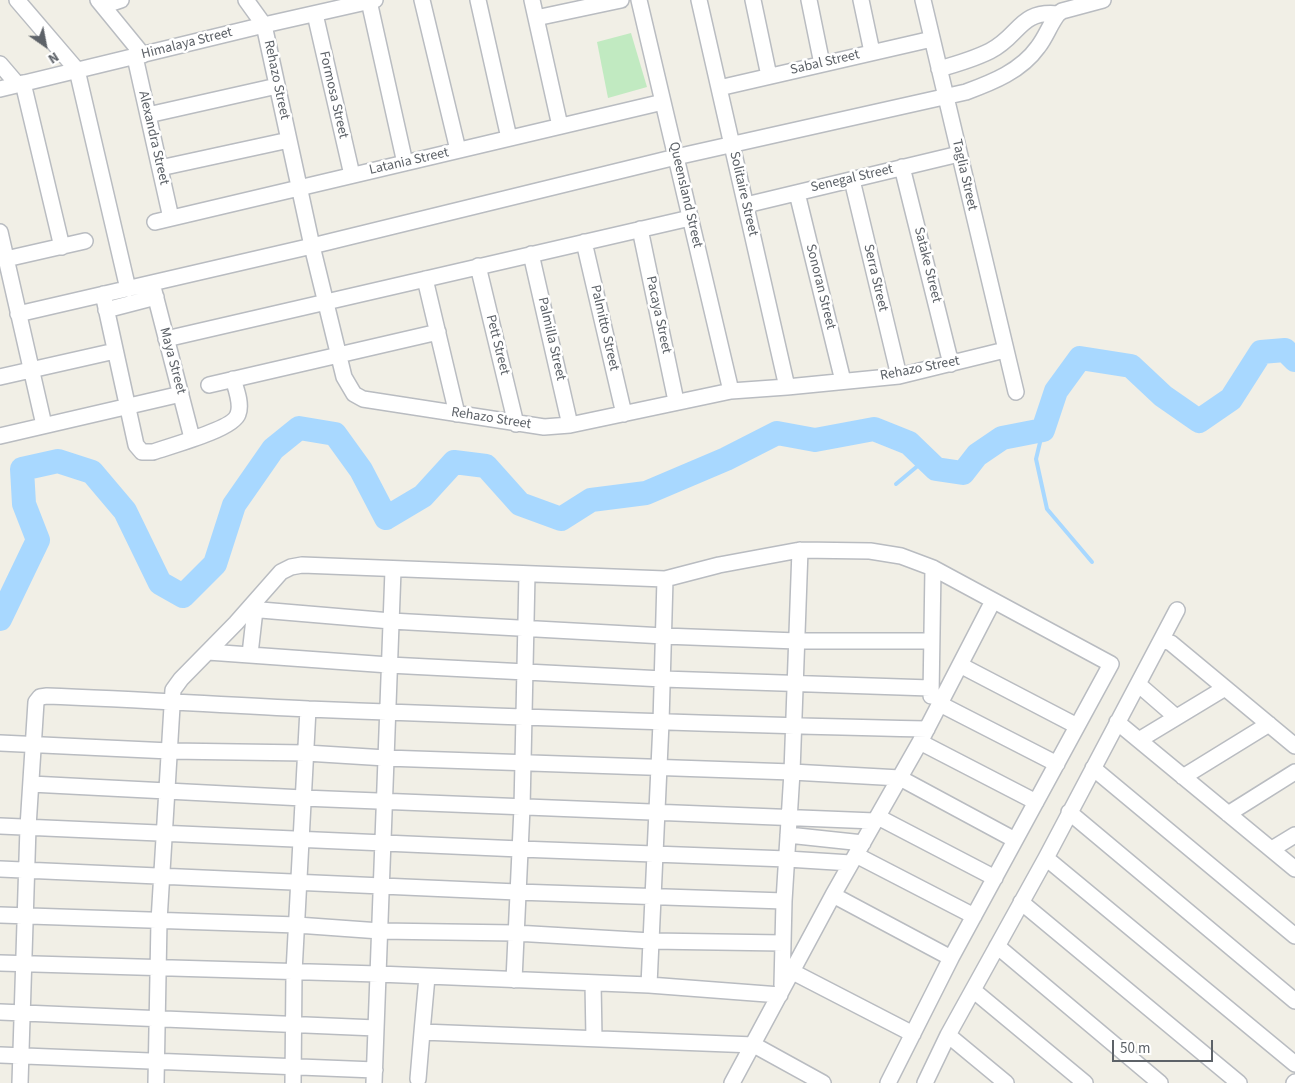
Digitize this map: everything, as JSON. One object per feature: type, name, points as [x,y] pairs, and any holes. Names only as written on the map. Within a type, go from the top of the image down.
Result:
[{"type":"street","points":[[16,0],[77,70],[128,288]]},
{"type":"street","points":[[100,3],[121,0]]},
{"type":"street","points":[[246,0],[264,25]]},
{"type":"street","points":[[422,0],[458,150]]},
{"type":"street","points":[[478,0],[509,138]]},
{"type":"street","points":[[532,0],[560,126]]},
{"type":"street","points":[[536,18],[621,0]]},
{"type":"street","name":"Queensland Street","points":[[639,0],[731,391]]},
{"type":"street","name":"Solitaire Street","points":[[699,0],[788,387]]},
{"type":"street","points":[[753,0],[769,76]]},
{"type":"street","points":[[809,0],[822,64]]},
{"type":"street","points":[[861,0],[872,52]]},
{"type":"street","name":"Taglia Street","points":[[923,0],[1016,392]]},
{"type":"street","points":[[939,68],[970,60],[990,51],[1002,44],[1028,18],[1045,12],[1058,14],[1076,6],[1103,0]]},
{"type":"street","points":[[372,1],[405,162]]},
{"type":"street","name":"Himalaya Street","points":[[0,89],[264,25],[372,1]]},
{"type":"street","name":"Alexandra Street","points":[[100,3],[139,56],[148,115],[171,218]]},
{"type":"street","name":"Formosa Street","points":[[315,14],[352,175]]},
{"type":"street","points":[[106,310],[154,290],[312,246],[676,158],[966,92],[989,84],[1027,61],[1039,46],[1058,14]]},
{"type":"street","name":"Rehazo Street","points":[[264,25],[312,246],[338,355],[348,386],[354,394],[363,399],[544,427],[570,425],[676,401],[731,391],[899,376],[1005,350]]},
{"type":"street","name":"Sabal Street","points":[[719,88],[932,39]]},
{"type":"street","points":[[0,64],[21,84],[62,247]]},
{"type":"street","points":[[148,115],[277,86]]},
{"type":"street","name":"Latania Street","points":[[155,222],[663,102]]},
{"type":"street","points":[[160,168],[289,140]]},
{"type":"street","name":"Senegal Street","points":[[746,205],[959,154]]},
{"type":"street","name":"Satake Street","points":[[902,168],[951,364]]},
{"type":"street","name":"Serra Street","points":[[852,180],[899,376]]},
{"type":"street","name":"Sonoran Street","points":[[797,193],[843,381]]},
{"type":"street","points":[[166,339],[690,218]]},
{"type":"street","name":"Pacaya Street","points":[[640,229],[676,401]]},
{"type":"street","points":[[0,232],[44,425]]},
{"type":"street","points":[[6,259],[85,242]]},
{"type":"street","name":"Palmitto Street","points":[[584,242],[624,414]]},
{"type":"street","name":"Palmilla Street","points":[[531,254],[570,425]]},
{"type":"street","name":"Pett Street","points":[[478,266],[516,424]]},
{"type":"street","points":[[425,279],[457,414]]},
{"type":"street","points":[[18,314],[128,288],[154,290]]},
{"type":"street","name":"Maya Street","points":[[154,290],[192,438]]},
{"type":"street","points":[[103,294],[136,445],[142,452],[148,453],[222,428],[235,420],[239,413],[239,405],[233,379]]},
{"type":"street","points":[[210,385],[438,332]]},
{"type":"street","points":[[0,377],[115,351]]},
{"type":"street","points":[[0,436],[181,394]]},
{"type":"street","points":[[781,993],[784,901],[792,772],[800,550]]},
{"type":"street","points":[[156,1083],[159,921],[173,690],[181,679],[252,609],[281,572],[291,567],[302,565],[666,579],[719,565],[800,550],[870,551],[902,556],[933,568],[1111,664],[951,958],[888,1083]]},
{"type":"street","points":[[927,730],[933,568]]},
{"type":"street","points":[[0,1055],[157,1060],[293,1068],[374,1076],[393,570]]},
{"type":"street","points":[[514,980],[522,808],[527,574]]},
{"type":"street","points":[[649,985],[666,579]]},
{"type":"street","points":[[732,1083],[754,1045],[832,895],[927,730],[993,601]]},
{"type":"street","points":[[252,609],[391,621],[664,636],[930,641]]},
{"type":"street","points":[[250,654],[252,609]]},
{"type":"street","points":[[926,1082],[948,1036],[1046,858],[1177,610]]},
{"type":"street","points":[[1162,640],[1171,643],[1295,746]]},
{"type":"street","points":[[208,652],[389,665],[663,679],[930,688]]},
{"type":"street","points":[[960,665],[1077,726]]},
{"type":"street","points":[[1138,684],[1176,717]]},
{"type":"street","points":[[1139,740],[1225,688]]},
{"type":"street","points":[[20,1083],[30,784],[36,702],[40,697],[56,696],[308,709],[661,723],[927,730],[1036,802]]},
{"type":"street","points":[[940,704],[1057,764]]},
{"type":"street","points":[[293,1083],[294,972],[308,709]]},
{"type":"street","points":[[1117,722],[1295,869]]},
{"type":"street","points":[[1184,777],[1269,724]]},
{"type":"street","points":[[0,743],[170,751],[306,753],[386,758],[792,772],[900,778],[1015,840]]},
{"type":"street","points":[[1093,768],[1295,936]]},
{"type":"street","points":[[1228,814],[1295,772]]},
{"type":"street","points":[[30,784],[522,808],[876,819],[995,878]]},
{"type":"street","points":[[1070,812],[1295,1001]]},
{"type":"street","points":[[0,826],[787,859],[857,854]]},
{"type":"street","points":[[788,835],[857,854],[974,916]]},
{"type":"street","points":[[1272,849],[1295,835]]},
{"type":"street","points":[[1046,858],[1295,1064]]},
{"type":"street","points":[[0,869],[517,892],[784,901]]},
{"type":"street","points":[[832,895],[951,958]]},
{"type":"street","points":[[1021,902],[1239,1083]]},
{"type":"street","points":[[0,915],[296,925],[380,931],[515,933],[651,941],[783,943]]},
{"type":"street","points":[[997,946],[1160,1083]]},
{"type":"street","points":[[0,963],[378,974],[649,985],[781,993]]},
{"type":"street","points":[[791,971],[913,1034]]},
{"type":"street","points":[[418,1079],[427,977]]},
{"type":"street","points":[[594,983],[594,1038]]},
{"type":"street","points":[[973,990],[1085,1083]]},
{"type":"street","points":[[0,1012],[293,1026],[376,1028]]},
{"type":"street","points":[[422,1032],[754,1045],[823,1083]]},
{"type":"street","points":[[948,1036],[1006,1083]]},
{"type":"green space","points":[[631,33],[647,87],[608,98],[597,42]]},
{"type":"waterway","points":[[0,619],[38,540],[24,504],[22,469],[58,461],[92,472],[125,511],[160,583],[183,596],[215,564],[234,505],[273,449],[299,428],[335,434],[361,470],[386,518],[423,496],[454,462],[486,466],[520,504],[561,519],[591,500],[646,493],[726,459],[777,433],[815,440],[874,429],[909,443],[936,469],[963,473],[977,455],[1002,438],[1043,430],[1056,391],[1080,358],[1131,366],[1163,396],[1199,421],[1231,399],[1261,352],[1285,350],[1295,360]]},
{"type":"waterway","points":[[1043,430],[1036,459],[1047,509],[1092,562]]},
{"type":"waterway","points":[[896,484],[926,459]]}]
